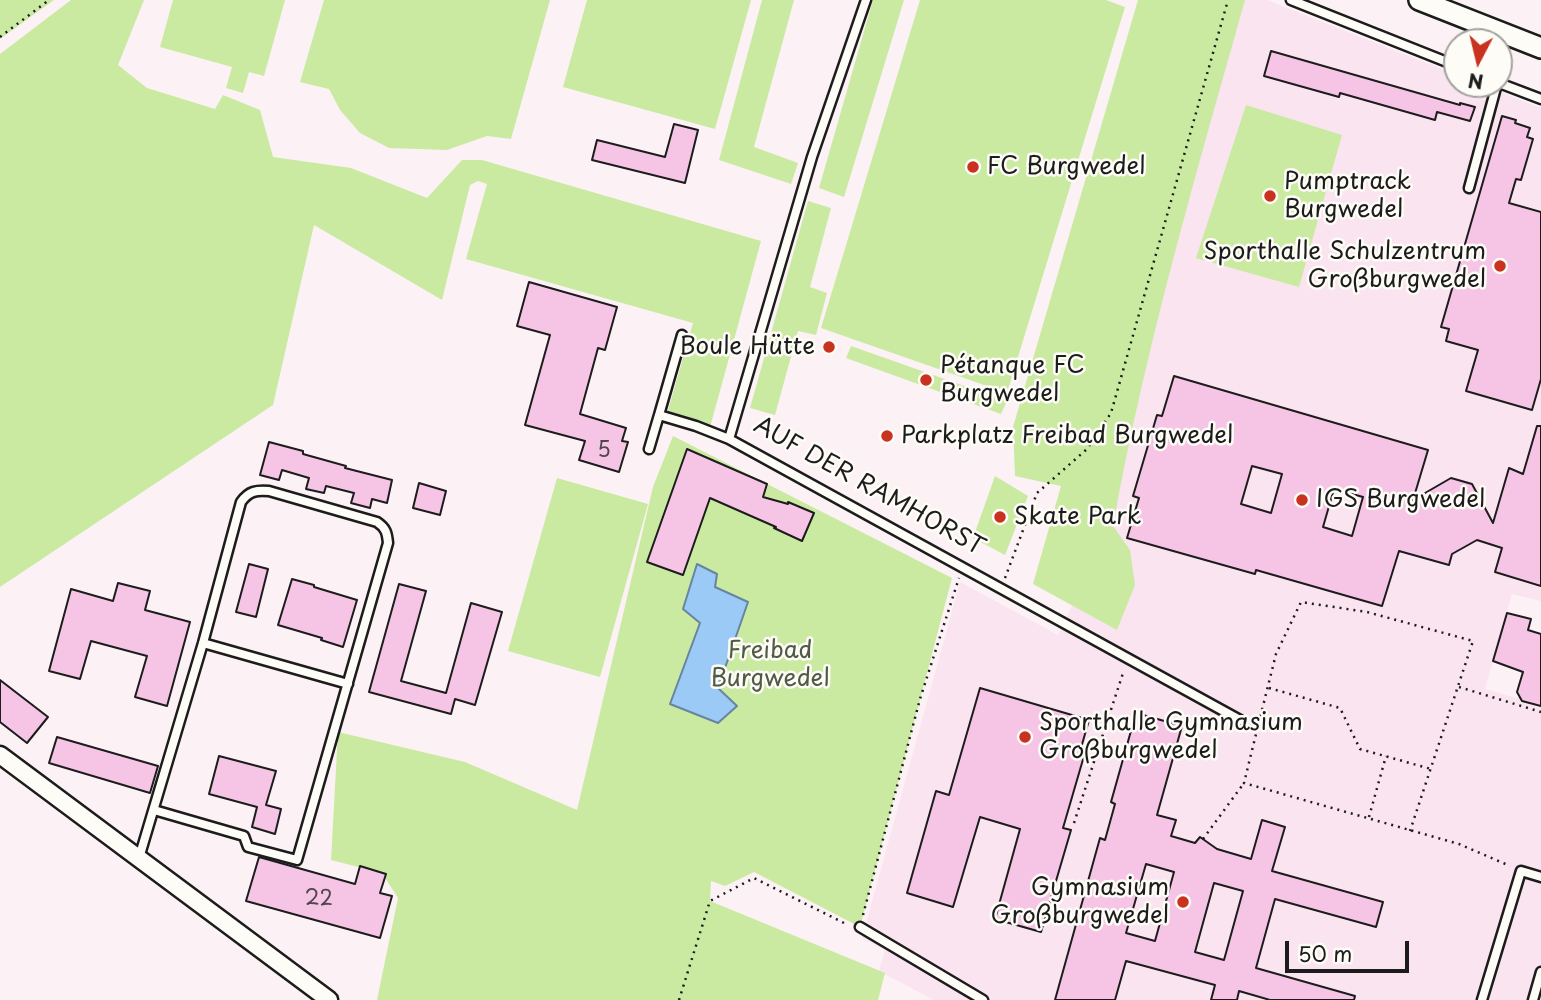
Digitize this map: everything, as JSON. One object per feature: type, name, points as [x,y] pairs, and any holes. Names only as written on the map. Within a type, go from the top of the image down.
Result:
[{"type":"street","points":[[1419,0],[1541,48]]},
{"type":"street","points":[[0,755],[329,1000]]},
{"type":"lane","name":"AUF DER RAMHORST","points":[[866,0],[812,157],[729,439],[1241,720]]},
{"type":"lane","points":[[1290,0],[1443,60]]},
{"type":"lane","points":[[1513,89],[1541,99]]},
{"type":"lane","points":[[1469,188],[1494,98]]},
{"type":"lane","points":[[649,449],[682,335]]},
{"type":"lane","points":[[659,415],[729,439]]},
{"type":"lane","points":[[139,858],[203,643],[241,502],[248,494],[257,490],[269,491],[377,522],[384,527],[388,543],[297,860],[248,847],[244,836],[154,810]]},
{"type":"lane","points":[[203,643],[348,684]]},
{"type":"lane","points":[[1482,1000],[1521,871],[1541,877]]},
{"type":"lane","points":[[860,927],[983,1000]]},
{"type":"lane","points":[[1533,1000],[1541,972]]},
{"type":"path","points":[[0,37],[49,0]]},
{"type":"path","points":[[1002,588],[1037,494],[1087,449],[1111,413],[1228,0]]},
{"type":"path","points":[[679,1000],[710,901],[754,878],[848,925],[860,927],[920,699],[955,587],[964,567]]},
{"type":"path","points":[[1203,839],[1244,783],[1276,654],[1301,602],[1367,612],[1474,642],[1410,831]]},
{"type":"path","points":[[1074,823],[1128,657]]},
{"type":"path","points":[[1459,687],[1541,712]]},
{"type":"path","points":[[1268,688],[1340,708],[1360,749],[1430,769]]},
{"type":"path","points":[[1241,720],[1258,730]]},
{"type":"path","points":[[1368,818],[1386,756]]},
{"type":"path","points":[[1244,783],[1459,844],[1521,871]]},
{"type":"shaded area","points":[[1244,0],[1267,0],[1443,69],[1443,98],[1513,97],[1541,108],[1541,601],[1512,594],[1485,689],[1541,705],[1541,1000],[934,1000],[879,971],[885,950],[862,938],[960,582],[1058,635],[1072,606]]},
{"type":"green space","points":[[0,0],[54,0],[0,39]]},
{"type":"green space","points":[[71,0],[144,0],[118,65],[147,88],[215,109],[223,95],[260,110],[273,157],[351,168],[427,198],[462,160],[482,160],[761,241],[709,431],[667,414],[693,323],[466,259],[487,184],[478,181],[470,185],[442,300],[314,225],[273,405],[0,587],[0,54]]},
{"type":"green space","points":[[173,0],[285,0],[264,76],[249,72],[243,93],[226,88],[232,67],[160,47]]},
{"type":"green space","points":[[324,0],[550,0],[511,139],[487,136],[447,150],[389,148],[360,133],[340,110],[329,89],[300,82]]},
{"type":"green space","points":[[587,0],[751,0],[715,129],[563,87]]},
{"type":"green space","points":[[762,0],[794,0],[754,147],[798,163],[791,184],[719,160]]},
{"type":"green space","points":[[873,0],[904,0],[844,197],[819,188]]},
{"type":"green space","name":"FC Burgwedel","points":[[920,0],[1106,0],[1125,7],[1007,393],[821,328]]},
{"type":"green space","points":[[1138,0],[1245,0],[1156,327],[1126,459],[1113,526],[1130,550],[1135,585],[1117,630],[1033,584],[1061,486],[1015,476],[1013,427]]},
{"type":"green space","name":"Pumptrack Burgwedel","points":[[1246,105],[1342,135],[1299,287],[1196,258]]},
{"type":"green space","points":[[808,201],[831,208],[810,287],[827,293],[816,335],[798,331],[775,415],[750,408]]},
{"type":"green space","name":"Pétanque FC Burgwedel","points":[[851,346],[1007,401],[1001,414],[846,358]]},
{"type":"green space","name":"Freibad Burgwedel","points":[[673,436],[952,578],[860,927],[754,872],[725,886],[711,881],[710,901],[885,973],[878,1000],[377,1000],[398,898],[382,873],[331,860],[338,732],[465,762],[577,810],[653,487]]},
{"type":"green space","name":"Skate Park","points":[[995,476],[1028,496],[1005,555],[973,538]]},
{"type":"green space","points":[[557,478],[648,504],[600,677],[508,651]]},
{"type":"water","points":[[697,564],[717,574],[715,587],[748,602],[718,688],[737,706],[718,723],[670,704],[700,623],[683,609]]},
{"type":"building","points":[[1271,51],[1475,107],[1470,121],[1437,112],[1435,120],[1340,93],[1339,97],[1264,76]]},
{"type":"building","name":"Sporthalle Schulzentrum Großburgwedel","points":[[1502,116],[1530,128],[1527,137],[1533,139],[1521,180],[1516,179],[1509,203],[1541,212],[1541,379],[1532,410],[1466,391],[1478,350],[1446,341],[1449,329],[1441,327]]},
{"type":"building","points":[[674,124],[698,130],[685,183],[592,160],[597,140],[665,157]]},
{"type":"building","points":[[529,282],[617,307],[605,350],[598,348],[580,414],[626,428],[622,441],[628,442],[619,472],[579,460],[585,441],[525,425],[550,335],[517,326]]},
{"type":"building","points":[[1174,376],[1428,450],[1413,500],[1451,478],[1472,484],[1493,523],[1509,468],[1523,474],[1537,426],[1541,426],[1541,586],[1495,572],[1502,548],[1477,540],[1452,554],[1449,565],[1399,551],[1382,606],[1256,570],[1255,574],[1127,538],[1139,498],[1133,496],[1157,415],[1162,416]],"holes":[[[1252,466],[1282,474],[1271,513],[1241,504]],[[1334,489],[1363,497],[1352,536],[1323,527]]]},
{"type":"building","points":[[269,442],[303,451],[303,454],[346,466],[345,468],[392,480],[387,503],[372,499],[370,508],[351,503],[354,493],[326,486],[324,493],[306,489],[309,478],[282,470],[279,480],[260,475]]},
{"type":"building","points":[[687,449],[767,484],[763,497],[788,502],[814,513],[802,541],[710,498],[683,575],[647,562]]},
{"type":"building","points":[[419,483],[446,491],[440,515],[413,508]]},
{"type":"building","points":[[249,564],[268,569],[256,617],[236,612]]},
{"type":"building","points":[[292,579],[357,600],[343,647],[278,625]]},
{"type":"building","points":[[118,583],[150,591],[145,610],[190,622],[167,706],[135,697],[147,656],[91,641],[80,679],[49,671],[71,589],[113,601]]},
{"type":"building","points":[[399,584],[426,591],[401,681],[446,693],[471,603],[502,612],[475,705],[455,699],[451,714],[369,692]]},
{"type":"building","points":[[1507,613],[1531,619],[1528,630],[1541,634],[1541,706],[1522,701],[1517,692],[1523,672],[1493,661]]},
{"type":"building","points":[[0,680],[48,717],[27,743],[0,722]]},
{"type":"building","points":[[980,688],[1089,720],[1079,755],[1084,756],[1063,828],[1071,830],[1041,932],[995,919],[1020,829],[980,817],[953,907],[907,893],[936,791],[949,795]]},
{"type":"building","points":[[1136,713],[1182,726],[1157,815],[1176,820],[1171,836],[1195,843],[1200,837],[1217,849],[1251,859],[1262,820],[1285,827],[1272,871],[1383,902],[1376,927],[1275,899],[1256,968],[1355,996],[1354,1000],[1270,1000],[1239,991],[1237,1000],[1211,1000],[1215,985],[1126,961],[1115,1000],[1055,1000],[1100,838],[1105,840],[1115,804],[1111,802]],"holes":[[[1146,864],[1174,872],[1155,941],[1126,933]],[[1214,883],[1243,891],[1224,960],[1195,952]]]},
{"type":"building","points":[[57,737],[158,766],[150,793],[49,763]]},
{"type":"building","points":[[219,756],[276,771],[266,805],[281,809],[275,834],[252,827],[257,807],[209,794]]},
{"type":"building","points":[[259,857],[355,884],[360,866],[386,874],[380,893],[392,896],[380,938],[246,901]]},
{"type":"place","name":"FC Burgwedel","points":[[973,167]]},
{"type":"place","name":"Pumptrack Burgwedel","points":[[1270,196]]},
{"type":"place","name":"Sporthalle Schulzentrum Großburgwedel","points":[[1500,266]]},
{"type":"place","name":"Boule Hütte","points":[[829,347]]},
{"type":"place","name":"Pétanque FC Burgwedel","points":[[926,380]]},
{"type":"place","name":"Parkplatz Freibad Burgwedel","points":[[887,436]]},
{"type":"place","name":"IGS Burgwedel","points":[[1302,500]]},
{"type":"place","name":"Skate Park","points":[[1000,517]]},
{"type":"place","name":"Sporthalle Gymnasium Großburgwedel","points":[[1025,737]]},
{"type":"place","name":"Gymnasium Großburgwedel","points":[[1183,902]]}]
